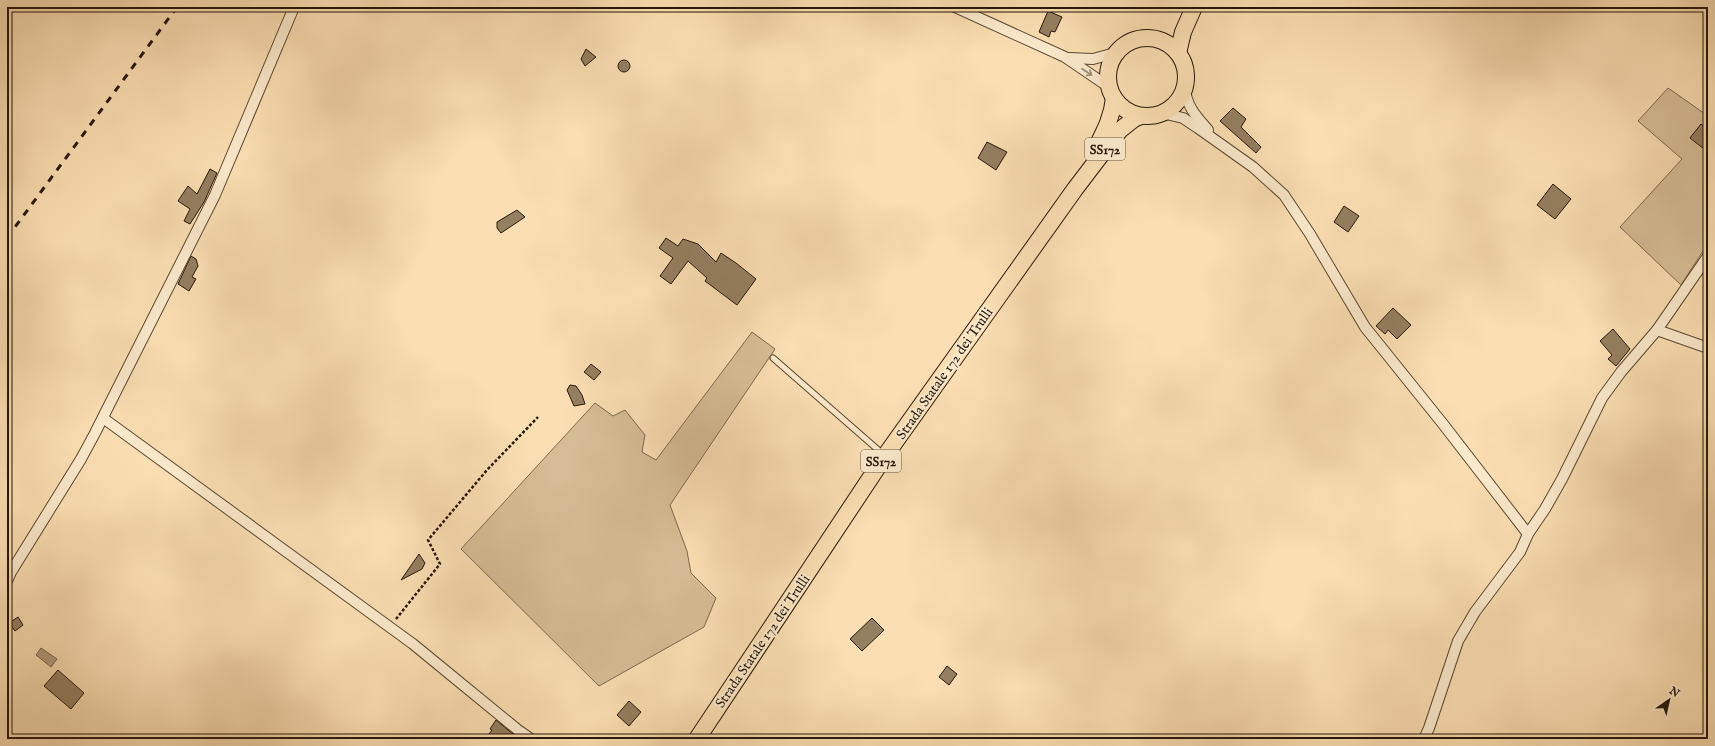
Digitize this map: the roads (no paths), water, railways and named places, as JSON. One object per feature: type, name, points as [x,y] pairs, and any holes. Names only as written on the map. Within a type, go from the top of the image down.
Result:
[{"type":"main road","points":[[1156,39],[1171,31],[1192,10]]},
{"type":"main road","points":[[1178,53],[1183,32],[1192,10]]},
{"type":"main road","points":[[1115,53],[1128,42],[1137,39],[1156,39],[1168,44],[1178,53],[1183,62],[1185,71],[1185,88],[1173,106],[1162,113]]},
{"type":"main road","name":"Strada Statale 172 dei Trulli","points":[[1075,189],[1110,122],[1113,110],[1108,74],[1110,64],[1115,53]]},
{"type":"main road","points":[[1111,93],[1130,112],[1141,116]]},
{"type":"main road","name":"Strada Statale 172 dei Trulli","points":[[697,739],[885,456],[1075,189],[1120,130],[1141,116],[1162,113]]},
{"type":"street","points":[[7,581],[11,572],[81,459],[215,195],[294,7]]},
{"type":"street","points":[[955,7],[1065,57],[1111,93]]},
{"type":"street","points":[[1065,57],[1093,59],[1115,53]]},
{"type":"street","points":[[1185,88],[1186,98],[1191,109],[1216,139]]},
{"type":"street","points":[[1162,113],[1183,118],[1216,139],[1284,195],[1339,280],[1365,327],[1443,424],[1528,534]]},
{"type":"street","points":[[1424,739],[1458,641],[1475,612],[1520,552],[1528,534],[1545,509],[1558,485],[1602,398],[1621,372],[1657,330],[1708,256]]},
{"type":"street","points":[[1657,330],[1708,348]]},
{"type":"street","points":[[103,418],[419,648],[518,730],[531,739]]},
{"type":"lane","points":[[773,358],[885,456]]},
{"type":"railway","points":[[7,238],[177,7]]}]
